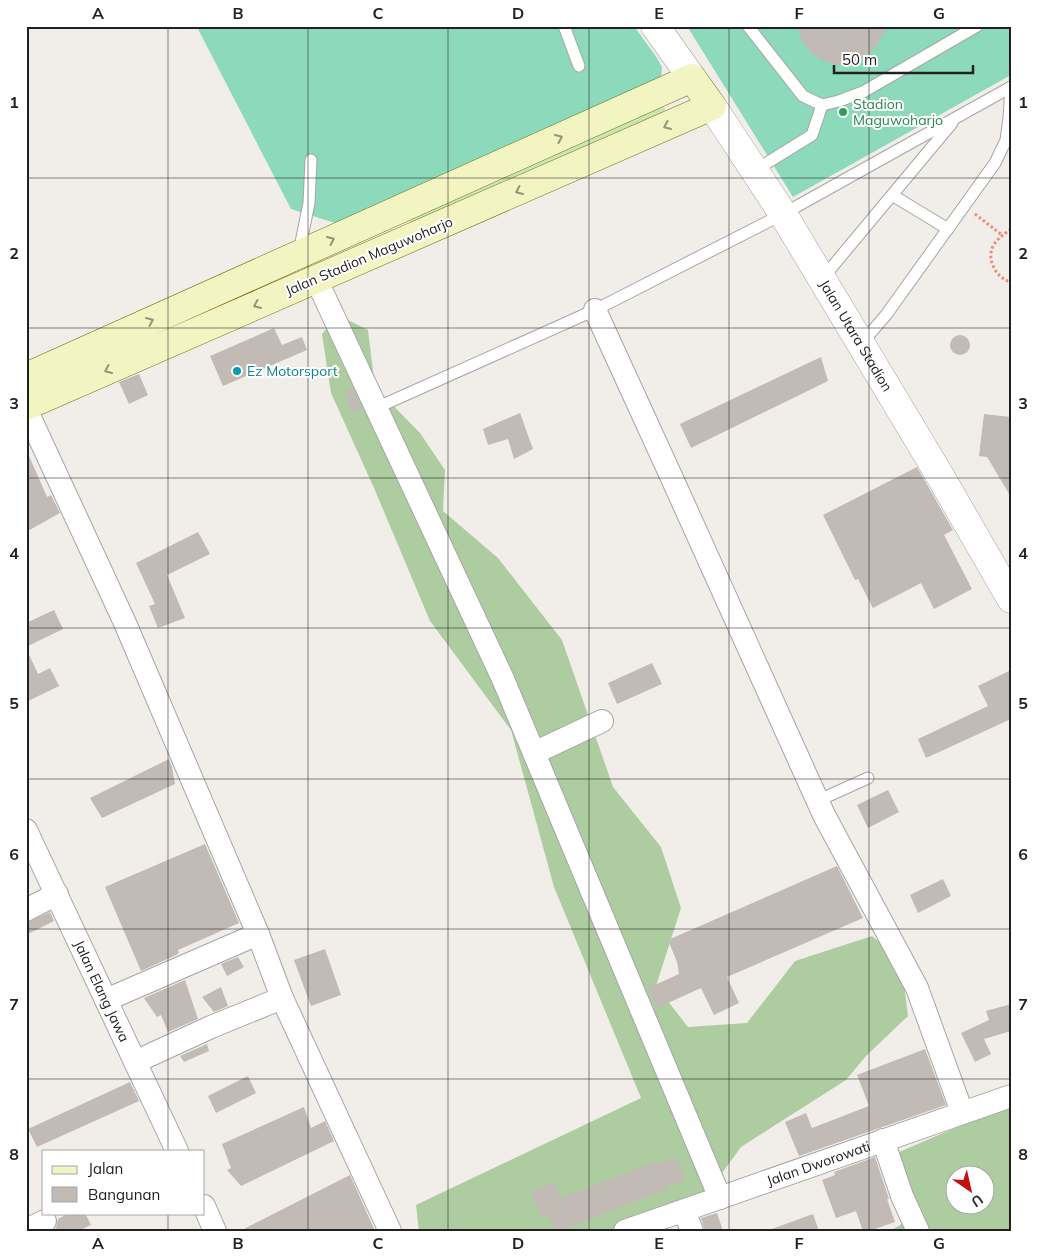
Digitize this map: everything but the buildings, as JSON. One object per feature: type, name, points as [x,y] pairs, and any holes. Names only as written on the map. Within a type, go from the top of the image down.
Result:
[{"type":"main road","name":"Jalan Utara Stadion","points":[[692,78],[712,106]]},
{"type":"main road","name":"Jalan Stadion Maguwoharjo","points":[[26,377],[692,78]]},
{"type":"main road","name":"Jalan Stadion Maguwoharjo","points":[[26,408],[712,106]]},
{"type":"main road","points":[[383,217],[395,245]]},
{"type":"street","points":[[655,26],[692,78]]},
{"type":"street","name":"Jalan Utara Stadion","points":[[712,106],[783,214],[939,474],[1011,599]]},
{"type":"street","points":[[316,279],[503,679],[720,1198]]},
{"type":"street","points":[[595,310],[672,476],[817,801],[917,988],[962,1112]]},
{"type":"street","points":[[26,408],[125,623],[258,934],[282,998],[390,1231]]},
{"type":"street","points":[[534,753],[602,721]]},
{"type":"street","name":"Jalan Elang Jawa","points":[[26,830],[178,1150]]},
{"type":"street","points":[[26,910],[57,894]]},
{"type":"street","points":[[106,1000],[258,934]]},
{"type":"street","points":[[135,1062],[211,1027],[282,998]]},
{"type":"street","name":"Jalan Dworowati","points":[[625,1231],[688,1221],[720,1198],[1011,1096]]},
{"type":"street","points":[[883,1140],[902,1196],[918,1231]]},
{"type":"street","points":[[205,1208],[216,1231]]},
{"type":"lane","points":[[564,26],[579,66]]},
{"type":"lane","points":[[748,26],[803,96],[822,105],[863,92],[977,26]]},
{"type":"lane","points":[[376,408],[595,310],[783,214],[1011,87]]},
{"type":"lane","points":[[861,344],[886,315],[996,163],[1006,140],[1010,118],[1011,87]]},
{"type":"lane","points":[[754,170],[812,135],[822,105]]},
{"type":"lane","points":[[822,279],[958,116]]},
{"type":"lane","points":[[299,254],[309,203],[311,160]]},
{"type":"lane","points":[[892,195],[948,229]]},
{"type":"lane","points":[[817,801],[868,778]]},
{"type":"path","points":[[965,206],[1002,235]]},
{"type":"path","points":[[1011,229],[1002,235],[992,247],[990,259],[995,271],[1003,280],[1011,282]]},
{"type":"green space","points":[[203,26],[634,26],[662,67],[661,78],[338,224],[291,209],[198,29]]},
{"type":"green space","name":"Stadion Maguwoharjo","points":[[687,26],[1011,26],[1011,75],[793,197]]},
{"type":"green space","points":[[659,106],[663,106],[666,113],[412,225],[409,221],[409,218]]},
{"type":"green space","points":[[338,315],[368,330],[375,387],[420,433],[445,470],[443,511],[498,558],[562,640],[613,787],[661,847],[681,908],[656,986],[688,1027],[747,1023],[795,961],[872,936],[901,961],[908,1016],[866,1056],[846,1080],[741,1147],[698,1206],[625,1231],[419,1231],[416,1205],[641,1098],[554,887],[511,730],[430,621],[374,488],[331,393],[322,334]]},
{"type":"green space","points":[[1011,1104],[1011,1231],[890,1231],[905,1222],[899,1152]]},
{"type":"place","name":"Stadion Maguwoharjo","points":[[843,112]]},
{"type":"place","name":"Ez Motorsport","points":[[237,371]]}]
